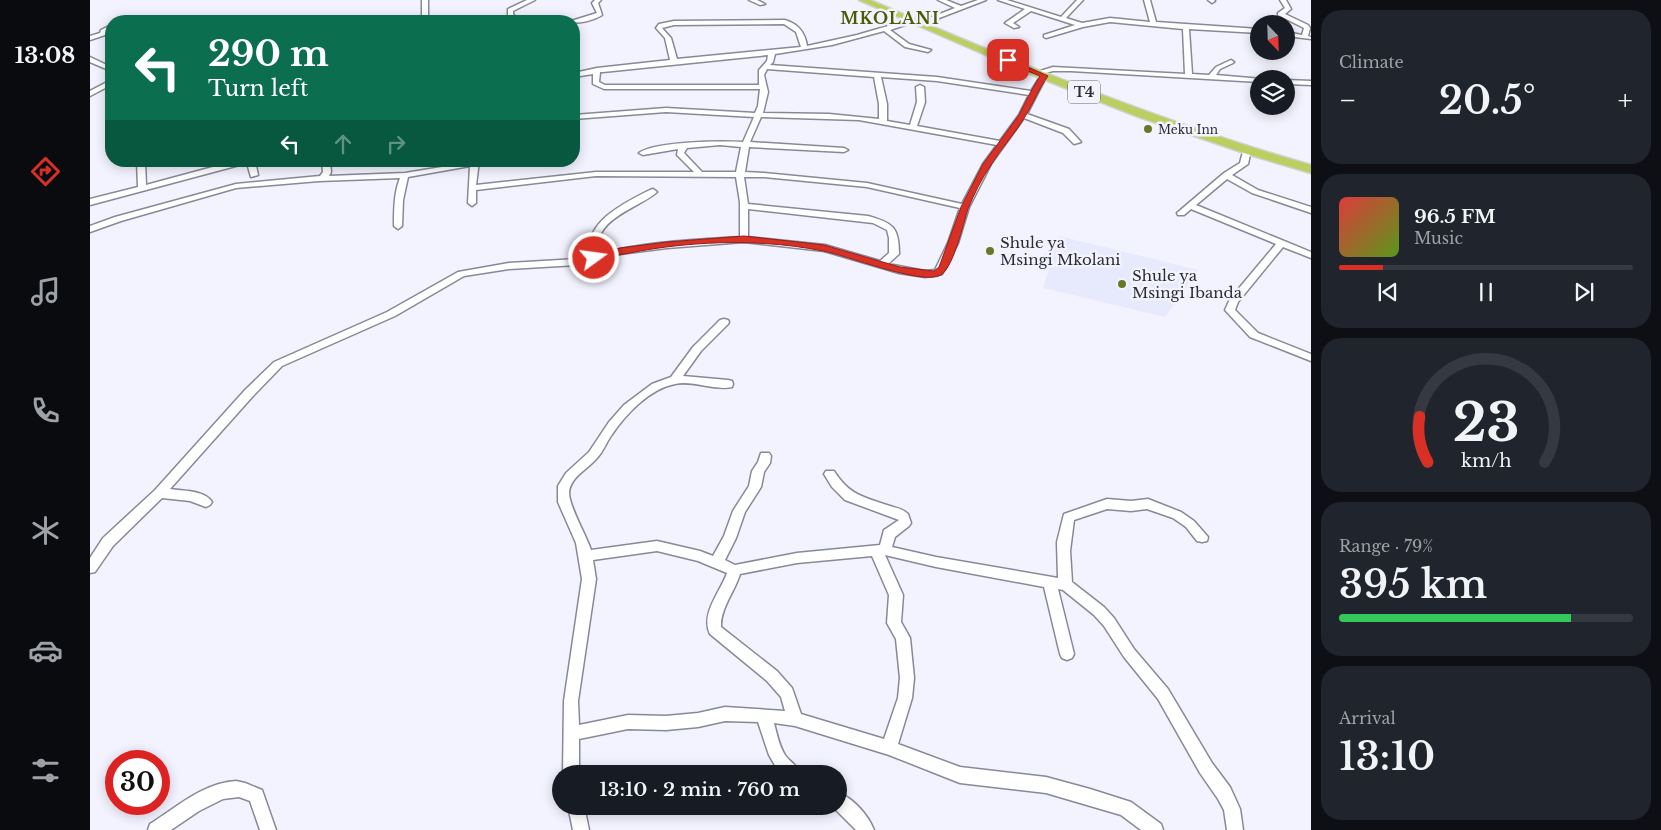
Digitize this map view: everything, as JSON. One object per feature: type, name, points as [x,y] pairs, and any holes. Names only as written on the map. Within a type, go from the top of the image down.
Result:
[{"type":"highway","name":"T4","points":[[863,0],[1140,114],[1247,150],[1311,169]]},
{"type":"street","points":[[424,15],[425,0]]},
{"type":"street","points":[[510,15],[510,10],[532,0]]},
{"type":"street","points":[[580,21],[593,18],[600,14],[595,3],[598,0]]},
{"type":"street","points":[[752,0],[762,4]]},
{"type":"street","points":[[941,0],[960,8]]},
{"type":"street","points":[[580,74],[674,61],[804,48],[916,23],[983,0]]},
{"type":"street","points":[[1001,0],[1082,25]]},
{"type":"street","points":[[1063,18],[1080,0]]},
{"type":"street","points":[[1145,0],[1153,23]]},
{"type":"street","points":[[1283,0],[1288,9],[1280,14],[1306,26],[1307,37]]},
{"type":"street","points":[[1016,27],[1008,23],[1030,9]]},
{"type":"street","points":[[1046,36],[1082,25],[1110,20],[1250,31]]},
{"type":"street","points":[[674,61],[668,38],[659,28],[661,25],[674,23],[785,22],[799,30],[804,42],[804,48]]},
{"type":"street","points":[[1186,27],[1188,76]]},
{"type":"street","points":[[885,29],[907,46],[928,50]]},
{"type":"street","points":[[90,38],[103,34],[102,31],[105,30]]},
{"type":"street","points":[[744,239],[744,206],[740,175],[746,143],[762,106],[761,75],[764,67],[770,62],[772,51]]},
{"type":"street","points":[[90,59],[105,66]]},
{"type":"street","points":[[1211,78],[1218,68],[1231,62]]},
{"type":"street","points":[[764,67],[953,81],[1033,93]]},
{"type":"street","points":[[90,568],[108,542],[159,492],[278,364],[391,314],[461,274],[504,267],[577,262],[620,251],[667,245],[744,239],[824,248],[881,265],[925,274],[939,272],[953,243],[965,207],[987,164],[1023,115],[1042,74],[1061,68],[1250,80]]},
{"type":"street","points":[[597,70],[595,84],[604,87],[762,87]]},
{"type":"street","points":[[877,74],[883,104],[883,123]]},
{"type":"street","points":[[1295,82],[1311,83]]},
{"type":"street","points":[[90,94],[105,85]]},
{"type":"street","points":[[913,128],[921,102],[920,87]]},
{"type":"street","points":[[580,117],[666,110],[759,115],[829,116],[883,123],[1002,144]]},
{"type":"street","points":[[1023,115],[1066,132],[1077,142]]},
{"type":"street","points":[[643,154],[654,149],[686,145],[746,143],[844,150]]},
{"type":"street","points":[[686,145],[680,153],[699,174]]},
{"type":"street","points":[[1181,213],[1227,175],[1244,164],[1247,150]]},
{"type":"street","points":[[141,167],[142,188]]},
{"type":"street","points":[[204,167],[204,173]]},
{"type":"street","points":[[90,202],[224,167]]},
{"type":"street","points":[[252,167],[254,176]]},
{"type":"street","points":[[323,179],[327,172],[327,167]]},
{"type":"street","points":[[90,229],[221,189],[250,184],[405,175],[448,167]]},
{"type":"street","points":[[472,203],[474,167]]},
{"type":"street","points":[[472,188],[596,174],[740,175],[867,185],[912,193],[965,207]]},
{"type":"street","points":[[398,226],[398,206],[405,175]]},
{"type":"street","points":[[1227,175],[1238,184],[1311,210]]},
{"type":"street","points":[[594,258],[591,250],[592,245],[603,224],[635,200],[653,192]]},
{"type":"street","points":[[744,206],[868,219],[884,223],[892,229],[895,239],[894,254],[881,265]]},
{"type":"street","points":[[1190,206],[1281,244],[1311,254]]},
{"type":"street","points":[[1281,244],[1233,301],[1230,310],[1254,335],[1311,358]]},
{"type":"street","points":[[675,380],[697,349],[724,322]]},
{"type":"street","points":[[571,765],[571,701],[588,590],[586,556],[563,497],[566,482],[570,476],[593,456],[608,431],[625,412],[643,395],[656,387],[675,380],[728,384]]},
{"type":"street","points":[[717,564],[722,550],[730,538],[736,517],[755,487],[758,471],[764,463],[765,456]]},
{"type":"street","points":[[830,474],[837,487],[850,498],[898,514],[906,519],[904,523],[889,534],[880,550],[896,595],[894,623],[903,638],[907,678],[905,698],[889,748]]},
{"type":"street","points":[[159,492],[191,496],[206,502]]},
{"type":"street","points":[[1066,585],[1063,559],[1064,532],[1068,517],[1083,511],[1107,504],[1132,506],[1148,504],[1177,514],[1202,537]]},
{"type":"street","points":[[586,556],[657,546],[685,552],[735,570],[796,558],[880,550],[1066,585],[1104,616],[1128,653],[1163,694],[1202,761],[1224,793],[1232,809],[1235,830]]},
{"type":"street","points":[[735,570],[714,617],[713,624],[715,630],[722,638],[772,676],[787,693],[795,719]]},
{"type":"street","points":[[1050,582],[1067,654]]},
{"type":"street","points":[[570,734],[628,722],[666,723],[698,720],[724,714],[762,715],[795,719],[889,748],[960,775],[1046,785],[1090,797],[1124,808],[1155,830]]},
{"type":"street","points":[[762,715],[768,725],[777,760],[781,765]]},
{"type":"street","points":[[156,830],[207,798],[234,789],[246,790],[256,796],[268,830]]},
{"type":"street","points":[[847,808],[860,819],[866,830]]},
{"type":"street","points":[[578,815],[581,830]]},
{"type":"shaded area","points":[[1059,236],[1198,270],[1165,317],[1043,288],[1051,263],[1042,260],[1044,253],[1053,253]]},
{"type":"place","name":"Meku Inn","points":[[1148,129]]},
{"type":"place","name":"Shule ya Msingi Mkolani","points":[[990,251]]},
{"type":"place","name":"Shule ya Msingi Ibanda","points":[[1122,284]]},
{"type":"district","name":"MKOLANI","points":[[890,18]]},
{"type":"route","points":[[594,258],[620,251],[667,245],[744,239],[824,248],[899,270],[936,274],[943,268],[965,207],[987,164],[1023,115],[1033,93],[1044,76],[1008,60]]}]
